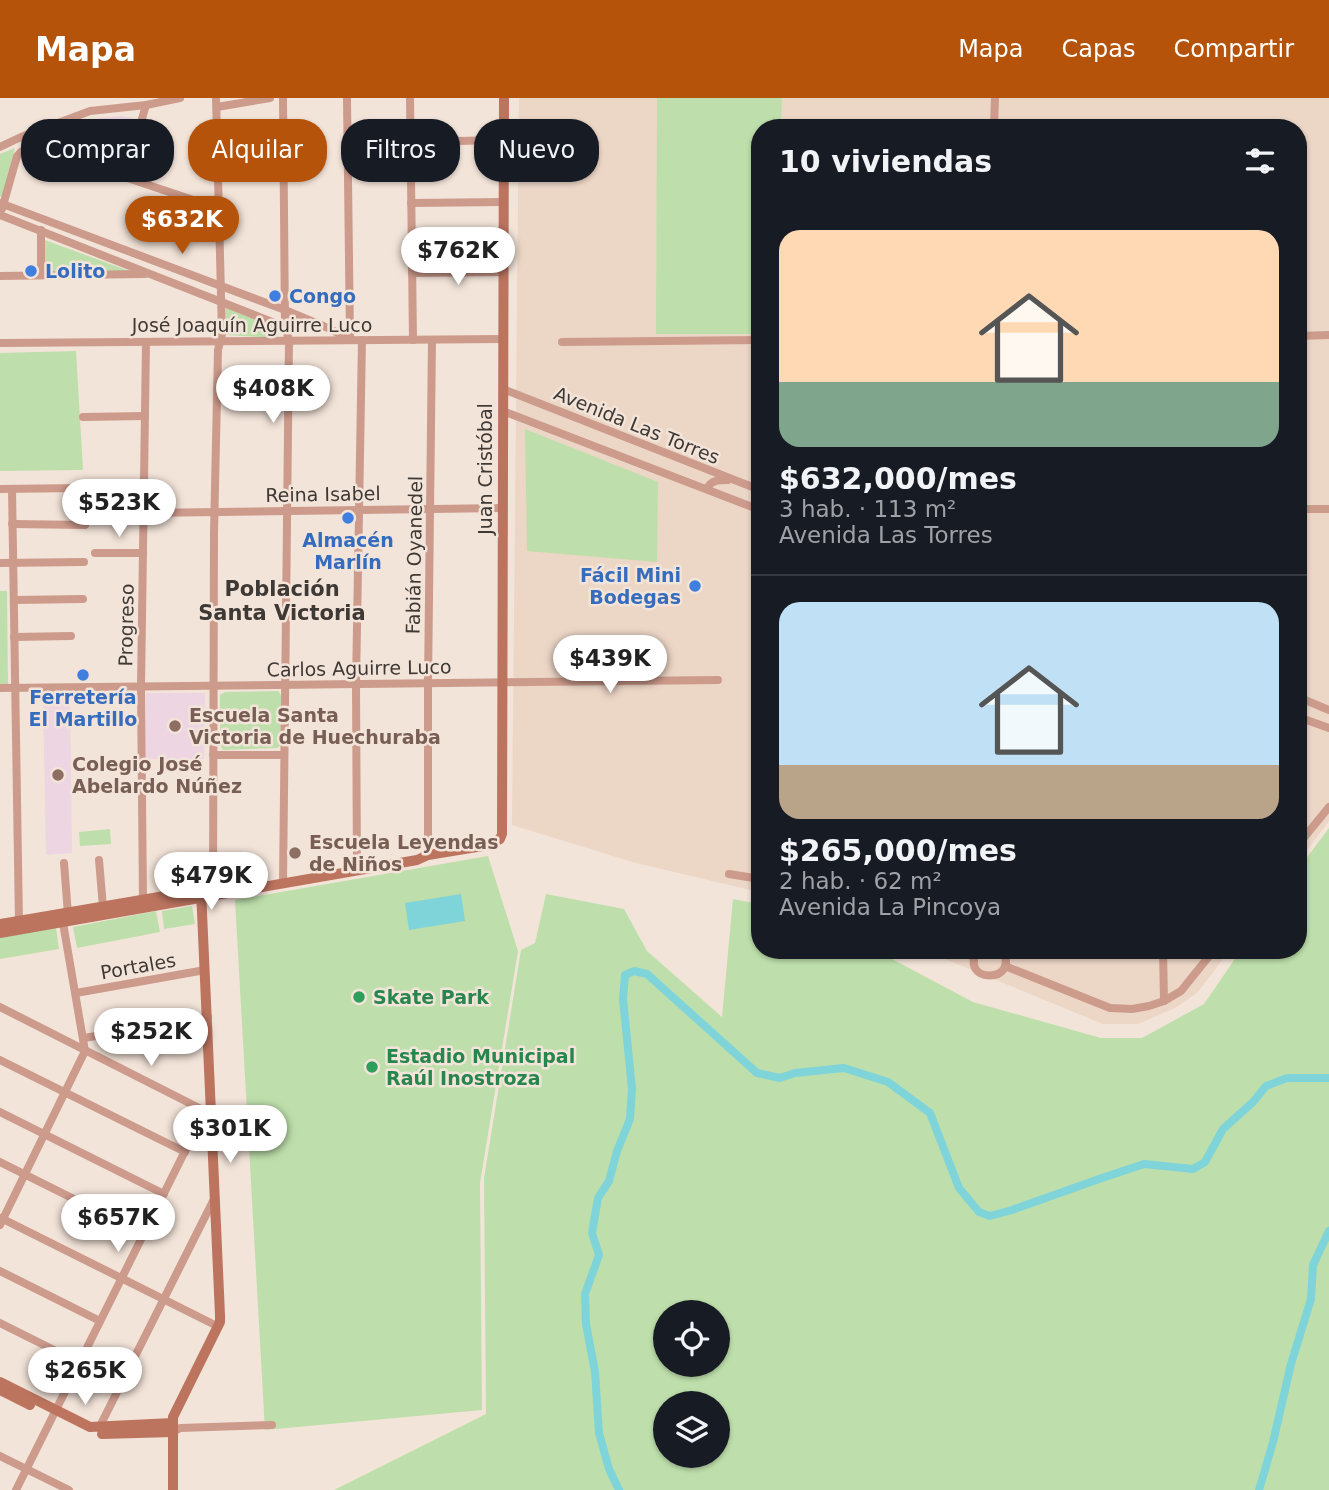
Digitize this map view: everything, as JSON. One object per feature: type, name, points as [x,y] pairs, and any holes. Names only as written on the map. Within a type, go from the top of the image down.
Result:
[{"type":"street","points":[[0,147],[90,111],[180,98]]},
{"type":"street","points":[[173,1490],[173,1417],[220,1322],[205,970],[213,755],[218,349],[222,334],[217,102],[270,98]]},
{"type":"street","points":[[282,98],[285,327],[289,340],[283,880]]},
{"type":"street","points":[[2,204],[285,310],[350,340],[347,98]]},
{"type":"street","points":[[410,98],[410,119]]},
{"type":"street","name":"Juan Cristóbal","points":[[504,98],[504,119]]},
{"type":"street","points":[[994,119],[995,98]]},
{"type":"street","points":[[142,119],[146,105]]},
{"type":"street","points":[[21,152],[0,215],[285,327]]},
{"type":"street","points":[[140,182],[220,209]]},
{"type":"street","points":[[411,182],[413,340]]},
{"type":"street","name":"Juan Cristóbal","points":[[428,855],[489,845],[500,839],[502,834],[504,182]]},
{"type":"street","points":[[411,202],[504,202]]},
{"type":"street","points":[[41,230],[41,275]]},
{"type":"street","points":[[412,273],[503,272]]},
{"type":"street","points":[[0,276],[152,274]]},
{"type":"street","points":[[1307,336],[1329,335]]},
{"type":"street","name":"José Joaquín Aguirre Luco","points":[[0,343],[503,339]]},
{"type":"street","points":[[356,867],[362,340]]},
{"type":"street","name":"Fabián Oyanedel","points":[[428,855],[432,340]]},
{"type":"street","points":[[562,342],[751,340]]},
{"type":"street","name":"Progreso","points":[[143,904],[141,687],[146,341]]},
{"type":"street","name":"Avenida Las Torres","points":[[503,389],[751,487]]},
{"type":"street","name":"Avenida Las Torres","points":[[503,411],[751,506]]},
{"type":"street","points":[[83,417],[145,416]]},
{"type":"street","points":[[674,477],[675,466],[681,460]]},
{"type":"street","points":[[707,489],[714,481],[734,480]]},
{"type":"street","points":[[0,489],[144,490]]},
{"type":"street","points":[[12,489],[19,926]]},
{"type":"street","name":"Reina Isabel","points":[[144,513],[503,508]]},
{"type":"street","points":[[1307,509],[1329,509]]},
{"type":"street","points":[[12,524],[85,525]]},
{"type":"street","points":[[94,553],[143,553]]},
{"type":"street","points":[[0,563],[83,562]]},
{"type":"street","points":[[14,600],[83,599]]},
{"type":"street","points":[[14,637],[71,636]]},
{"type":"street","name":"Carlos Aguirre Luco","points":[[0,688],[718,680]]},
{"type":"street","points":[[1307,701],[1329,710]]},
{"type":"street","points":[[1307,720],[1329,728]]},
{"type":"street","points":[[213,755],[284,755]]},
{"type":"street","points":[[1307,834],[1329,807]]},
{"type":"street","points":[[0,933],[19,926],[356,867],[417,860],[428,855]]},
{"type":"street","points":[[100,860],[103,907]]},
{"type":"street","points":[[64,863],[66,918],[85,1051],[1,1220],[217,1326]]},
{"type":"street","points":[[729,874],[751,878]]},
{"type":"street","points":[[66,918],[103,907],[143,904]]},
{"type":"street","points":[[0,925],[19,926]]},
{"type":"street","points":[[976,959],[975,967],[982,975],[993,976],[998,975],[1005,966],[1005,959]]},
{"type":"street","points":[[1163,959],[1164,1001]]},
{"type":"street","points":[[1005,966],[1110,1008],[1132,1009],[1164,1001],[1181,991],[1207,959]]},
{"type":"street","name":"Portales","points":[[76,993],[205,970]]},
{"type":"street","points":[[0,1007],[209,1110]]},
{"type":"street","points":[[84,1038],[208,1017]]},
{"type":"street","points":[[0,1060],[185,1152]]},
{"type":"street","points":[[16,1490],[185,1152],[209,1110]]},
{"type":"street","points":[[0,1112],[164,1194]]},
{"type":"street","points":[[0,1162],[144,1234]]},
{"type":"street","points":[[99,1428],[215,1196]]},
{"type":"street","points":[[0,1271],[100,1321]]},
{"type":"street","points":[[0,1323],[80,1363]]},
{"type":"street","points":[[0,1382],[89,1434],[175,1428]]},
{"type":"street","points":[[0,1390],[90,1427],[272,1425]]},
{"type":"street","points":[[0,1456],[69,1490]]},
{"type":"shaded area","points":[[519,98],[1329,98],[1329,821],[1307,850],[1307,119],[751,119],[751,890],[636,863],[512,825],[518,182],[599,182],[599,119],[519,119]]},
{"type":"shaded area","points":[[121,116],[133,118],[97,119]]},
{"type":"shaded area","name":"Escuela Santa Victoria de Huechuraba","points":[[146,693],[205,693],[204,759],[146,759]]},
{"type":"shaded area","name":"Colegio José Abelardo Núñez","points":[[70,695],[72,853],[46,855],[43,697]]},
{"type":"shaded area","points":[[945,959],[1223,959],[1197,993],[1175,1008],[1138,1024],[1103,1024]]},
{"type":"green space","points":[[657,98],[782,98],[781,119],[751,119],[751,334],[656,334]]},
{"type":"green space","points":[[15,148],[2,197],[0,154]]},
{"type":"green space","points":[[42,239],[132,272],[46,273]]},
{"type":"green space","points":[[226,308],[281,329],[276,338],[226,335]]},
{"type":"green space","points":[[76,351],[83,470],[0,471],[0,353]]},
{"type":"green space","points":[[525,429],[658,482],[657,562],[527,551]]},
{"type":"green space","points":[[0,591],[7,591],[8,684],[0,684]]},
{"type":"green space","points":[[278,691],[281,695],[281,745],[277,748],[223,750],[220,745],[220,695],[225,692]]},
{"type":"green space","points":[[1329,828],[1329,1490],[334,1490],[486,1414],[484,1178],[521,950],[535,943],[546,894],[624,909],[647,951],[722,1017],[733,899],[751,902],[751,959],[892,959],[973,1002],[1101,1038],[1142,1038],[1204,1004],[1235,959],[1307,959],[1307,857]]},
{"type":"green space","points":[[110,829],[111,844],[80,846],[79,832]]},
{"type":"green space","name":"Estadio Municipal Raúl Inostroza","points":[[488,856],[518,951],[480,1183],[482,1410],[265,1430],[235,900]]},
{"type":"green space","points":[[192,906],[195,924],[164,929],[162,911]]},
{"type":"green space","points":[[156,911],[160,932],[77,948],[73,927]]},
{"type":"green space","points":[[56,928],[59,949],[0,959],[0,937]]},
{"type":"water","points":[[461,894],[465,921],[409,930],[405,903]]},
{"type":"waterway","points":[[619,1490],[609,1469],[599,1433],[595,1372],[586,1324],[585,1294],[599,1255],[592,1233],[598,1198],[609,1181],[630,1119],[632,1089],[623,999],[625,975],[634,971],[647,974],[757,1073],[780,1078],[795,1073],[844,1068],[888,1082],[930,1113],[959,1188],[979,1212],[990,1216],[1144,1164],[1193,1169],[1205,1162],[1223,1129],[1253,1102],[1266,1086],[1287,1078],[1329,1078]]},
{"type":"waterway","points":[[1259,1490],[1291,1364],[1311,1299],[1313,1265],[1329,1231]]},
{"type":"place","name":"Lolito","points":[[31,271]]},
{"type":"place","name":"Congo","points":[[275,296]]},
{"type":"place","name":"Almacén Marlín","points":[[348,518]]},
{"type":"place","name":"Fácil Mini Bodegas","points":[[695,586]]},
{"type":"place","name":"Ferretería El Martillo","points":[[83,675]]},
{"type":"place","name":"Escuela Santa Victoria de Huechuraba","points":[[175,726]]},
{"type":"place","name":"Colegio José Abelardo Núñez","points":[[58,775]]},
{"type":"place","name":"Escuela Leyendas de Niños","points":[[295,853]]},
{"type":"place","name":"Skate Park","points":[[359,997]]},
{"type":"place","name":"Estadio Municipal Raúl Inostroza","points":[[372,1067]]},
{"type":"district","name":"Población Santa Victoria","points":[[282,601]]}]
